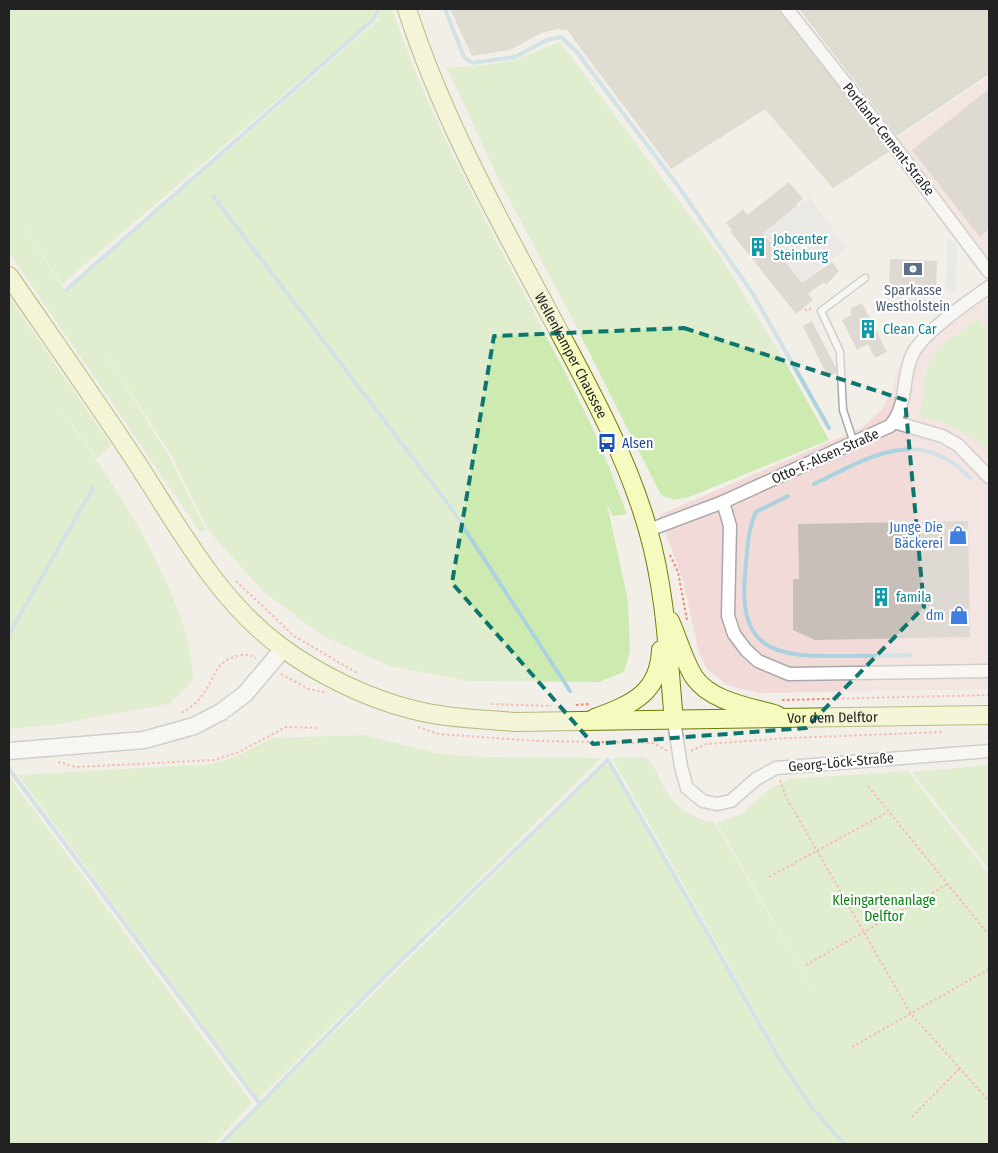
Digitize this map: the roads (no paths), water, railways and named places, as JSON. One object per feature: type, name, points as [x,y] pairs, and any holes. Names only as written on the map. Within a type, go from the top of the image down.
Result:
[{"type":"main road","name":"Wellenkamper Chaussee","points":[[407,9],[434,83],[472,167],[601,413],[633,487],[649,530],[663,604],[674,721]]},
{"type":"main road","name":"Vor dem Delftor","points":[[9,276],[100,407],[203,564],[234,603],[289,642],[318,670],[362,692],[409,709],[451,716],[514,722],[791,720],[989,715]]},
{"type":"main road","points":[[663,604],[694,677],[705,688],[717,696],[791,720]]},
{"type":"main road","points":[[580,723],[625,707],[652,687],[660,667],[663,604]]},
{"type":"street","name":"Portland-Cement-Straße","points":[[787,9],[884,131],[989,272]]},
{"type":"street","name":"Otto-F.-Alsen-Straße","points":[[649,530],[723,502],[886,429],[894,422],[902,407],[914,352],[950,316],[989,287]]},
{"type":"street","points":[[894,422],[942,436],[958,445],[989,477]]},
{"type":"street","points":[[723,502],[730,526],[728,616],[734,634],[746,650],[758,661],[789,674],[989,671]]},
{"type":"street","points":[[9,751],[144,740],[194,726],[221,712],[245,694],[289,642]]},
{"type":"street","name":"Georg-Löck-Straße","points":[[674,721],[687,788],[703,801],[717,804],[731,801],[756,779],[776,768],[989,751]]},
{"type":"lane","points":[[854,443],[843,410],[840,352],[821,311],[865,278]]},
{"type":"waterway","points":[[445,9],[464,57],[472,63],[515,57],[547,40],[561,37],[576,51],[678,186],[753,294],[829,428]]},
{"type":"waterway","points":[[66,290],[374,19],[377,12]]},
{"type":"waterway","points":[[213,196],[451,508],[570,691]]},
{"type":"waterway","points":[[814,484],[875,456],[894,451],[914,449],[933,453],[952,462],[971,479]]},
{"type":"waterway","points":[[9,634],[93,488]]},
{"type":"waterway","points":[[788,496],[756,512],[749,535],[744,600],[748,619],[755,634],[765,644],[795,654],[815,656],[910,655]]},
{"type":"waterway","points":[[221,1144],[385,976],[608,760],[782,1063],[811,1106],[844,1144]]},
{"type":"waterway","points":[[9,769],[259,1103]]},
{"type":"place","name":"Jobcenter Steinburg","points":[[758,247]]},
{"type":"place","name":"Sparkasse Westholstein","points":[[913,269]]},
{"type":"place","name":"Clean Car","points":[[868,329]]},
{"type":"place","name":"Alsen","points":[[607,443]]},
{"type":"place","name":"Junge Die Bäckerei","points":[[958,535]]},
{"type":"place","name":"famila","points":[[881,597]]},
{"type":"place","name":"dm","points":[[959,615]]},
{"type":"park label","name":"Kleingartenanlage Delftor","points":[[884,908]]}]
